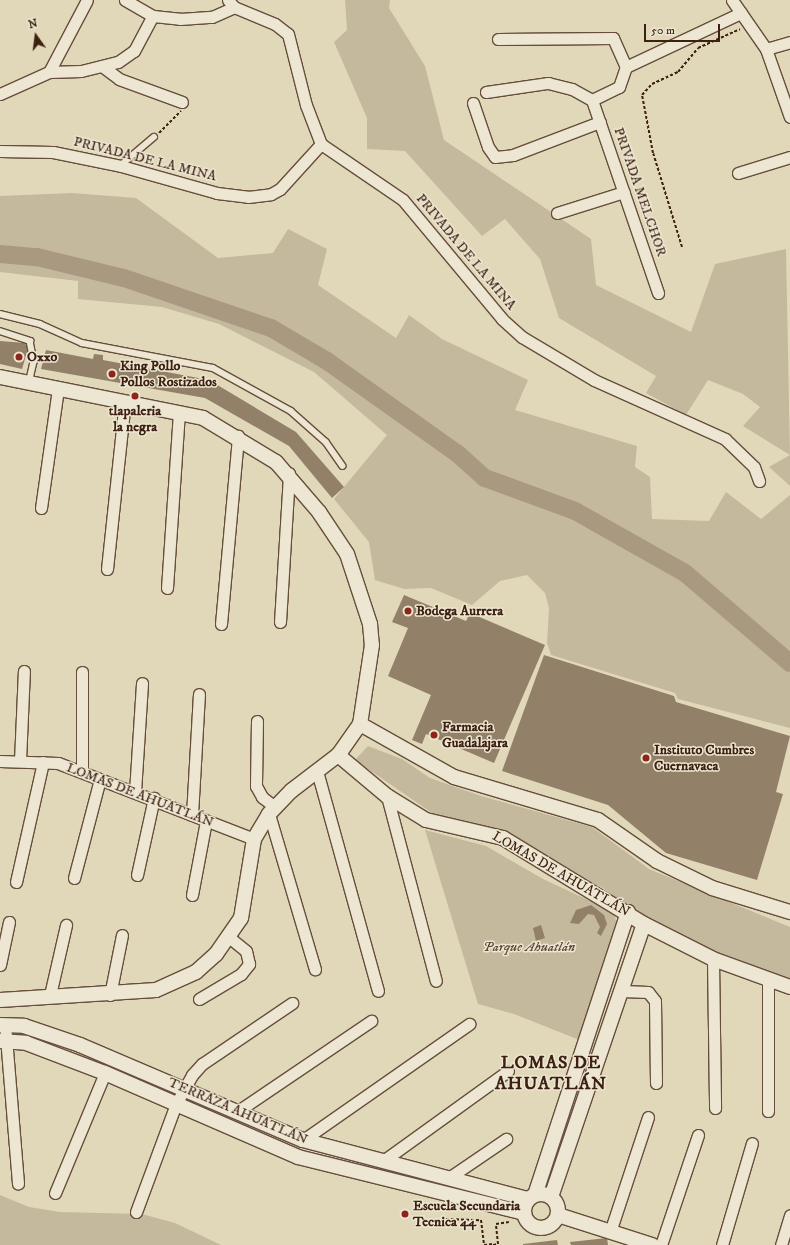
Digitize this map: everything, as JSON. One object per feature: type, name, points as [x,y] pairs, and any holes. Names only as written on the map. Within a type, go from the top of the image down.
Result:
[{"type":"street","points":[[49,72],[87,0]]},
{"type":"street","points":[[126,0],[153,16],[212,17],[231,4],[275,24],[288,34],[306,105],[321,144]]},
{"type":"street","points":[[732,0],[748,26],[766,49],[790,117]]},
{"type":"street","points":[[626,67],[741,13]]},
{"type":"street","points":[[0,94],[49,72],[102,66],[134,51],[153,16]]},
{"type":"street","points":[[486,92],[548,83],[572,89],[592,100],[619,87],[626,67],[613,38],[498,39]]},
{"type":"street","points":[[766,49],[790,42]]},
{"type":"street","points":[[102,66],[119,78],[182,102]]},
{"type":"street","name":"PRIVADA MELCHOR","points":[[592,100],[658,293]]},
{"type":"street","points":[[473,103],[488,147],[495,157],[513,155],[600,122]]},
{"type":"street","name":"PRIVADA DE LA MINA","points":[[0,151],[53,152],[120,166],[217,193],[264,196],[288,183],[321,144],[403,200],[502,319],[522,337],[594,380],[725,440],[754,466],[759,481]]},
{"type":"street","points":[[738,173],[790,157]]},
{"type":"street","points":[[557,213],[624,192]]},
{"type":"street","points":[[0,377],[29,384],[179,412],[203,418],[238,436],[288,473],[347,554],[370,624],[370,674],[360,724],[338,755],[317,771],[272,811],[254,839],[241,918],[230,938],[196,972],[174,984],[141,993],[50,996],[0,1000]]},
{"type":"street","points":[[41,508],[58,389]]},
{"type":"street","points":[[107,569],[125,401]]},
{"type":"street","points":[[167,588],[179,412]]},
{"type":"street","points":[[221,624],[238,436]]},
{"type":"street","points":[[280,622],[288,473]]},
{"type":"street","points":[[20,762],[24,671]]},
{"type":"street","points":[[82,672],[82,771]]},
{"type":"street","points":[[135,792],[142,683]]},
{"type":"street","points":[[192,815],[199,694]]},
{"type":"street","points":[[257,721],[256,786],[272,811],[315,969]]},
{"type":"street","points":[[360,724],[454,777],[598,820],[657,861],[712,888],[790,912]]},
{"type":"street","name":"LOMAS DE AHUATLÁN","points":[[338,755],[387,796],[426,820],[502,838],[628,912],[644,924],[713,959],[768,981],[790,987]]},
{"type":"street","name":"LOMAS DE AHUATLÁN","points":[[0,761],[42,762],[82,771],[154,798],[206,821],[254,839]]},
{"type":"street","points":[[16,882],[42,762]]},
{"type":"street","points":[[317,771],[378,990]]},
{"type":"street","points":[[74,878],[100,779]]},
{"type":"street","points":[[387,796],[436,982]]},
{"type":"street","points":[[137,875],[154,798]]},
{"type":"street","points":[[192,895],[206,821]]},
{"type":"street","points":[[562,1216],[548,1227],[537,1228],[520,1215],[532,1197],[628,912]]},
{"type":"street","points":[[0,965],[9,922]]},
{"type":"street","points":[[644,924],[551,1197],[562,1216],[652,1245]]},
{"type":"street","points":[[50,996],[66,925]]},
{"type":"street","points":[[110,995],[122,935]]},
{"type":"street","points":[[199,999],[241,974],[249,964],[246,950],[230,938]]},
{"type":"street","points":[[713,959],[715,1108]]},
{"type":"street","points":[[768,981],[768,1111]]},
{"type":"street","points":[[622,990],[648,992],[655,1001],[656,1083]]},
{"type":"street","points":[[136,1212],[183,1088],[202,1064],[292,1003]]},
{"type":"street","points":[[238,1112],[371,1021]]},
{"type":"street","points":[[303,1140],[469,1024]]},
{"type":"street","points":[[3,1025],[2,1041],[18,1183]]},
{"type":"street","name":"TERRAZA AHUATLÁN","points":[[3,1025],[39,1030],[183,1088],[303,1140],[532,1197]]},
{"type":"street","name":"TERRAZA AHUATLÁN","points":[[2,1041],[26,1043],[105,1073],[298,1157],[520,1215]]},
{"type":"street","points":[[384,1160],[508,1071]]},
{"type":"street","points":[[55,1194],[105,1073]]},
{"type":"street","points":[[610,1232],[648,1117]]},
{"type":"street","points":[[661,1245],[698,1135]]},
{"type":"street","points":[[450,1177],[506,1139]]},
{"type":"street","points":[[722,1245],[752,1143]]},
{"type":"street","points":[[532,1197],[551,1197]]},
{"type":"street","points":[[781,1245],[790,1216]]},
{"type":"lane","points":[[120,166],[154,137]]},
{"type":"lane","points":[[0,314],[34,322],[82,343],[213,368],[291,411],[326,442],[343,466]]},
{"type":"lane","points":[[0,331],[30,341],[34,362],[29,384]]},
{"type":"path","points":[[682,247],[653,153],[642,95],[652,84],[678,72],[698,48],[748,26]]},
{"type":"path","points":[[154,137],[180,114],[182,102]]},
{"type":"path","points":[[446,1219],[481,1220],[484,1245],[493,1245],[498,1244],[496,1224],[520,1215],[527,1230],[540,1234],[553,1231],[562,1216]]},
{"type":"green space","points":[[345,0],[390,0],[389,8],[425,66],[444,140],[591,239],[596,285],[691,332],[715,264],[786,249],[790,455],[743,426],[760,407],[743,394],[708,380],[686,415],[646,393],[656,376],[559,318],[540,259],[505,219],[482,236],[405,151],[367,149],[367,118],[334,42],[347,30]]},
{"type":"green space","points":[[72,193],[136,198],[218,258],[273,253],[288,229],[327,249],[318,285],[396,338],[409,315],[442,339],[528,380],[515,410],[637,446],[635,467],[650,477],[652,519],[709,521],[726,492],[761,519],[790,495],[790,728],[678,699],[675,693],[551,655],[547,643],[549,608],[545,593],[527,575],[500,581],[472,605],[431,588],[404,589],[375,580],[369,542],[334,499],[387,435],[314,372],[219,324],[162,307],[78,299],[78,281],[0,272],[0,196]]},
{"type":"green space","points":[[790,455],[790,486],[769,467]]},
{"type":"green space","points":[[368,746],[402,759],[430,778],[481,796],[592,827],[649,869],[790,927],[790,983],[659,930],[603,888],[539,855],[463,823],[432,813],[355,760]]},
{"type":"green space","name":"Parque Ahuatlán","points":[[425,830],[486,846],[543,879],[614,912],[617,926],[582,1041],[514,1014],[478,1004]]},
{"type":"green space","points":[[0,1195],[29,1207],[60,1212],[142,1214],[175,1223],[221,1245],[0,1245]]},
{"type":"building","points":[[0,341],[25,343],[28,349],[22,369],[0,364]]},
{"type":"building","points":[[46,350],[93,359],[94,354],[103,355],[103,360],[209,380],[296,432],[344,487],[332,498],[289,446],[205,398],[41,369]]},
{"type":"building","points":[[404,595],[466,621],[470,613],[545,645],[494,763],[426,734],[422,744],[412,740],[431,695],[388,676],[408,628],[392,622]]},
{"type":"building","name":"Instituto Cumbres Cuernavaca","points":[[544,655],[674,696],[676,702],[790,736],[776,792],[783,794],[757,880],[666,853],[608,805],[502,771]]},
{"type":"building","points":[[591,905],[604,915],[607,924],[601,936],[597,933],[600,927],[594,915],[588,914],[579,924],[570,923],[576,910]]},
{"type":"building","points":[[541,925],[545,938],[536,941],[533,928]]},
{"type":"building","points":[[607,1238],[608,1245],[571,1245],[570,1242]]},
{"type":"building","points":[[557,1240],[558,1245],[523,1245],[523,1244]]},
{"type":"waterway","points":[[0,254],[37,257],[124,278],[271,328],[327,361],[458,454],[485,478],[575,511],[685,573],[790,663]]},
{"type":"place","name":"Oxxo","points":[[19,357]]},
{"type":"place","name":"King Pollo Pollos Rostizados","points":[[112,374]]},
{"type":"place","name":"tlapaleria la negra","points":[[135,396]]},
{"type":"place","name":"Bodega Aurrera","points":[[408,611]]},
{"type":"place","name":"Farmacia Guadalajara","points":[[434,735]]},
{"type":"place","name":"Instituto Cumbres Cuernavaca","points":[[646,758]]},
{"type":"place","name":"Escuela Secundaria Tecnica 44","points":[[405,1214]]},
{"type":"district","name":"LOMAS DE AHUATLÁN","points":[[551,1074]]}]
